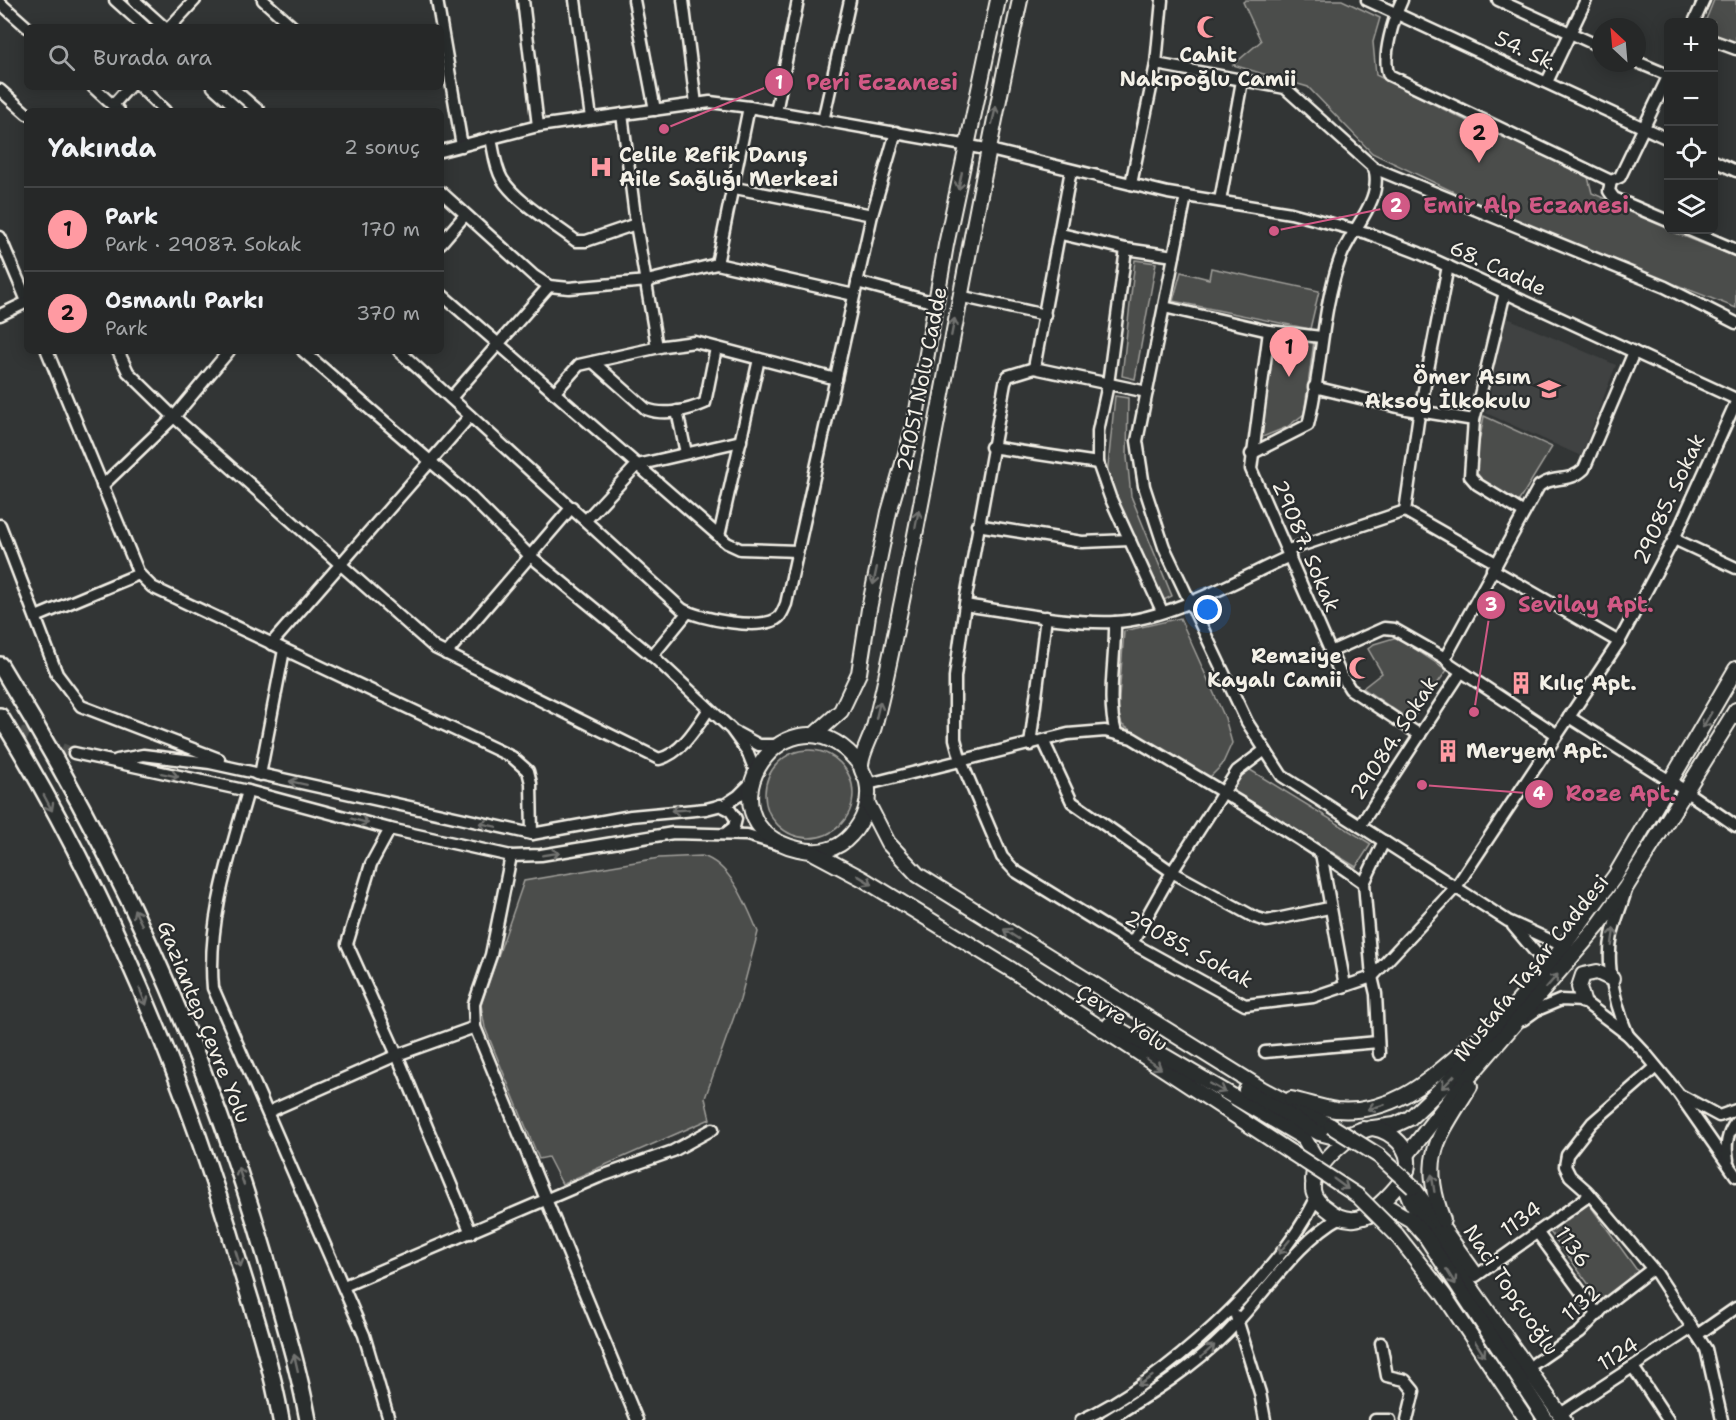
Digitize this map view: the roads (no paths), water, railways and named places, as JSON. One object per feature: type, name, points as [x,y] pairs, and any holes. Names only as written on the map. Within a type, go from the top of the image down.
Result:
[{"type":"highway","name":"Gaziantep Çevre Yolu","points":[[0,665],[44,737],[121,883],[174,995],[250,1203],[292,1348],[308,1420]]},
{"type":"highway","points":[[0,716],[21,751],[102,905],[148,1008],[223,1208],[266,1355],[281,1420]]},
{"type":"main road","name":"29051 Nolu Cadde","points":[[777,745],[795,737],[814,735],[841,711],[859,673],[868,609],[889,512],[915,422],[936,303],[998,0]]},
{"type":"main road","name":"29051 Nolu Cadde","points":[[861,766],[874,728],[897,624],[987,150],[1020,0]]},
{"type":"main road","name":"Mustafa Taşar Caddesi","points":[[1407,1155],[1511,1028],[1564,968],[1628,884],[1679,787],[1736,669]]},
{"type":"main road","name":"Mustafa Taşar Caddesi","points":[[1034,949],[1067,980],[1319,1133],[1339,1138],[1368,1129],[1395,1125],[1410,1118],[1452,1078],[1548,967],[1734,713]]},
{"type":"main road","points":[[777,745],[764,756],[753,777],[750,800],[754,818],[764,833],[778,844],[813,853],[832,848],[849,838],[861,823],[868,804],[868,784],[861,766],[849,750],[833,740],[814,735]]},
{"type":"main road","name":"Çevre Yolu","points":[[868,804],[888,843],[918,875],[1271,1094],[1331,1126],[1379,1156],[1413,1187]]},
{"type":"main road","name":"Çevre Yolu","points":[[813,853],[854,874],[967,944],[1358,1196],[1396,1234],[1444,1295],[1527,1420]]},
{"type":"main road","points":[[967,944],[1031,977],[1304,1138],[1315,1157],[1312,1191],[1331,1213],[1356,1219],[1390,1208],[1399,1211],[1418,1228],[1546,1420]]},
{"type":"main road","points":[[1583,1001],[1579,987],[1583,975],[1598,972],[1612,979]]},
{"type":"main road","points":[[1271,1094],[1334,1110],[1365,1110],[1398,1101],[1508,1014]]},
{"type":"main road","points":[[1450,1239],[1436,1202],[1431,1165],[1440,1132],[1493,1050]]},
{"type":"main road","points":[[1313,1180],[1340,1145],[1368,1129],[1383,1130],[1397,1139],[1407,1155],[1407,1170],[1403,1182],[1411,1202],[1566,1417]]},
{"type":"main road","points":[[1364,1217],[1394,1189],[1407,1170]]},
{"type":"main road","name":"Naci Topçuoğlu","points":[[1413,1187],[1535,1363],[1566,1417]]},
{"type":"street","points":[[115,0],[142,24]]},
{"type":"street","points":[[134,0],[161,24]]},
{"type":"street","points":[[173,24],[195,0]]},
{"type":"street","points":[[263,0],[290,24]]},
{"type":"street","points":[[437,0],[440,24]]},
{"type":"street","points":[[523,0],[538,126]]},
{"type":"street","points":[[575,0],[591,118]]},
{"type":"street","points":[[634,0],[655,110]]},
{"type":"street","points":[[683,0],[696,104]]},
{"type":"street","points":[[777,112],[798,0]]},
{"type":"street","points":[[823,121],[850,0]]},
{"type":"street","points":[[1131,184],[1156,64],[1162,0]]},
{"type":"street","name":"54. Sk.","points":[[1367,0],[1664,137]]},
{"type":"street","points":[[1402,0],[1396,13],[1385,66],[1389,75],[1611,181],[1620,177],[1664,85]]},
{"type":"street","points":[[1498,0],[1592,43]]},
{"type":"street","points":[[1546,82],[1586,0]]},
{"type":"street","points":[[1696,18],[1704,0]]},
{"type":"street","points":[[1,2],[24,24]]},
{"type":"street","points":[[1718,43],[1736,50]]},
{"type":"street","points":[[444,64],[462,146]]},
{"type":"street","points":[[1156,64],[1286,88],[1374,168],[1665,287],[1736,323]]},
{"type":"street","points":[[1646,66],[1664,74]]},
{"type":"street","points":[[1220,201],[1242,81]]},
{"type":"street","points":[[0,90],[24,111]]},
{"type":"street","points":[[96,90],[116,108],[127,90]]},
{"type":"street","points":[[143,90],[162,108]]},
{"type":"street","points":[[216,90],[237,108]]},
{"type":"street","points":[[234,90],[256,108]]},
{"type":"street","name":"68. Cadde","points":[[444,150],[538,126],[710,102],[896,132],[987,150],[1186,196],[1291,213],[1357,231],[1448,266],[1736,400]]},
{"type":"street","points":[[717,264],[735,188],[749,107]]},
{"type":"street","points":[[622,114],[636,224],[657,347]]},
{"type":"street","points":[[402,354],[693,616],[740,623],[772,621],[780,616],[786,604],[872,215],[896,132]]},
{"type":"street","points":[[491,138],[497,168],[512,191],[576,241],[636,224]]},
{"type":"street","points":[[1718,162],[1736,171]]},
{"type":"street","points":[[1251,454],[1308,425],[1321,337],[1339,261],[1346,243],[1357,231],[1378,180],[1374,168]]},
{"type":"street","points":[[1071,170],[1061,234],[1034,368],[1147,392]]},
{"type":"street","points":[[1611,181],[1609,191],[1614,198],[1664,219]]},
{"type":"street","points":[[735,188],[872,215]]},
{"type":"street","points":[[444,195],[534,276],[549,286],[570,288],[647,281],[717,264],[854,295]]},
{"type":"street","points":[[1186,196],[1137,441],[1144,486],[1164,547],[1247,722],[1282,776],[1508,921],[1563,946]]},
{"type":"street","points":[[444,240],[465,215]]},
{"type":"street","points":[[1061,234],[1126,249],[1174,256]]},
{"type":"street","points":[[1698,234],[1736,250]]},
{"type":"street","points":[[0,237],[24,295]]},
{"type":"street","points":[[1126,249],[1108,384],[1098,431],[1098,463],[1162,612]]},
{"type":"street","points":[[1405,511],[1420,411],[1448,266]]},
{"type":"street","points":[[857,282],[936,303]]},
{"type":"street","points":[[451,398],[500,345],[549,286]]},
{"type":"street","points":[[1505,292],[1474,420],[1470,476],[1477,484],[1524,513]]},
{"type":"street","points":[[959,296],[1045,315]]},
{"type":"street","points":[[444,297],[719,536],[740,549],[797,551]]},
{"type":"street","points":[[0,315],[24,303]]},
{"type":"street","points":[[1164,307],[1269,331],[1321,337]]},
{"type":"street","name":"29087. Sokak","points":[[1269,331],[1251,454],[1251,469],[1330,652],[1350,689],[1420,735]]},
{"type":"street","points":[[554,393],[579,365],[657,347],[695,342],[836,379]]},
{"type":"street","points":[[593,362],[646,409],[656,413],[677,411],[705,403],[716,348]]},
{"type":"street","points":[[1445,658],[1539,486],[1548,480],[1567,480],[1584,469],[1634,352]]},
{"type":"street","points":[[48,354],[139,574],[152,587],[512,757],[528,771],[531,783],[532,834]]},
{"type":"street","points":[[119,354],[128,372],[174,417],[435,648],[659,759],[668,757],[693,733],[709,709]]},
{"type":"street","points":[[102,486],[174,417],[227,354]]},
{"type":"street","points":[[114,761],[143,755],[210,763],[260,776],[532,834],[631,816],[720,805],[738,796],[753,777],[747,751],[730,729],[709,709],[652,656],[530,555],[432,462],[306,354]]},
{"type":"street","points":[[719,536],[759,359]]},
{"type":"street","name":"29085. Sokak","points":[[1034,368],[1008,376],[991,447],[977,525],[956,677],[955,739],[961,761],[1002,857],[1015,871],[1132,943],[1245,1005],[1313,997],[1372,977],[1456,887],[1619,642],[1674,539],[1736,400]]},
{"type":"street","points":[[1314,387],[1420,411],[1474,420]]},
{"type":"street","points":[[677,411],[686,453]]},
{"type":"street","points":[[271,644],[470,416]]},
{"type":"street","points":[[586,520],[637,465],[741,441]]},
{"type":"street","points":[[991,447],[1098,463]]},
{"type":"street","points":[[446,654],[572,507]]},
{"type":"street","points":[[965,605],[1046,617],[1115,622],[1162,612],[1190,602],[1289,553],[1405,511]]},
{"type":"street","points":[[1405,511],[1619,642]]},
{"type":"street","points":[[0,525],[57,674],[81,706],[260,776]]},
{"type":"street","points":[[977,525],[1082,542],[1130,540]]},
{"type":"street","points":[[1674,539],[1736,568]]},
{"type":"street","points":[[36,617],[139,574]]},
{"type":"street","points":[[652,656],[688,612]]},
{"type":"street","points":[[1030,745],[1046,617]]},
{"type":"street","points":[[1115,622],[1116,652],[1110,714],[1116,733]]},
{"type":"street","points":[[1330,652],[1384,628],[1411,637],[1556,734]]},
{"type":"street","points":[[260,776],[284,650]]},
{"type":"street","name":"29084. Sokak","points":[[1360,826],[1461,672]]},
{"type":"street","points":[[1569,717],[1736,826]]},
{"type":"street","points":[[730,729],[759,745],[777,745]]},
{"type":"street","points":[[868,784],[1088,732],[1116,733],[1132,738],[1223,793],[1321,853],[1364,884]]},
{"type":"street","points":[[1044,742],[1072,802],[1172,873],[1254,917],[1267,921],[1329,908]]},
{"type":"street","points":[[1132,943],[1172,873],[1237,771],[1265,750]]},
{"type":"street","points":[[74,753],[248,791],[390,829],[511,856],[541,855],[673,833],[747,836],[778,844]]},
{"type":"street","points":[[248,791],[223,880],[211,957],[213,988],[364,1335],[389,1420]]},
{"type":"street","points":[[720,805],[730,810],[736,819],[734,827],[725,834]]},
{"type":"street","points":[[390,829],[371,864],[347,944],[397,1055],[471,1233]]},
{"type":"street","points":[[1379,1053],[1376,994],[1372,977],[1364,884],[1384,841]]},
{"type":"street","points":[[1321,853],[1329,908],[1345,986]]},
{"type":"street","points":[[511,856],[491,955],[474,1004],[475,1027],[634,1416]]},
{"type":"street","points":[[1628,884],[1611,936],[1612,979],[1619,1014],[1628,1035]]},
{"type":"street","points":[[1508,921],[1548,967]]},
{"type":"street","points":[[1511,1028],[1537,1010],[1561,1000],[1583,1001],[1628,1035],[1656,1067],[1678,1093],[1736,1176]]},
{"type":"street","points":[[268,1112],[397,1055],[475,1027]]},
{"type":"street","points":[[1266,1053],[1378,1042]]},
{"type":"street","points":[[1656,1067],[1592,1123],[1567,1155],[1565,1166],[1570,1176],[1590,1195],[1653,1269],[1706,1349],[1722,1420]]},
{"type":"street","points":[[1678,1093],[1719,1116],[1736,1110]]},
{"type":"street","points":[[1729,1166],[1725,1147],[1730,1130],[1736,1122]]},
{"type":"street","points":[[344,1286],[599,1177],[673,1151],[713,1129]]},
{"type":"street","name":"1134","points":[[1476,1276],[1590,1195]]},
{"type":"street","points":[[1081,1420],[1102,1410],[1168,1366],[1232,1309],[1306,1220],[1317,1198]]},
{"type":"street","points":[[1108,1420],[1167,1384],[1200,1358],[1239,1321],[1322,1227],[1341,1217]]},
{"type":"street","name":"1136","points":[[1537,1232],[1598,1315]]},
{"type":"street","name":"1132","points":[[1535,1363],[1580,1332],[1609,1302],[1653,1269]]},
{"type":"street","name":"1124","points":[[1566,1417],[1633,1367],[1736,1308]]},
{"type":"street","points":[[1232,1309],[1239,1321],[1260,1393],[1265,1420]]},
{"type":"street","points":[[1381,1343],[1387,1376],[1405,1380],[1414,1391],[1407,1420]]},
{"type":"street","points":[[1633,1367],[1668,1420]]},
{"type":"street","points":[[1374,1420],[1390,1420]]},
{"type":"tunnel","points":[[6,726],[74,753]]},
{"type":"place","name":"Cahit Nakıpoğlu Camii","points":[[1208,27]]},
{"type":"place","name":"Peri Eczanesi","points":[[664,129]]},
{"type":"place","name":"Osmanlı Parkı","points":[[1479,163]]},
{"type":"place","name":"Celile Refik Danış Aile Sağlığı Merkezi","points":[[601,167]]},
{"type":"place","name":"Emir Alp Eczanesi","points":[[1274,231]]},
{"type":"place","name":"Park","points":[[1289,377]]},
{"type":"place","name":"Ömer Asım Aksoy İlkokulu","points":[[1549,389]]},
{"type":"place","name":"Remziye Kayalı Camii","points":[[1360,668]]},
{"type":"place","name":"Kılıç Apt.","points":[[1521,683]]},
{"type":"place","name":"Sevilay Apt.","points":[[1474,712]]},
{"type":"place","name":"Meryem Apt.","points":[[1448,751]]},
{"type":"place","name":"Roze Apt.","points":[[1422,785]]}]
